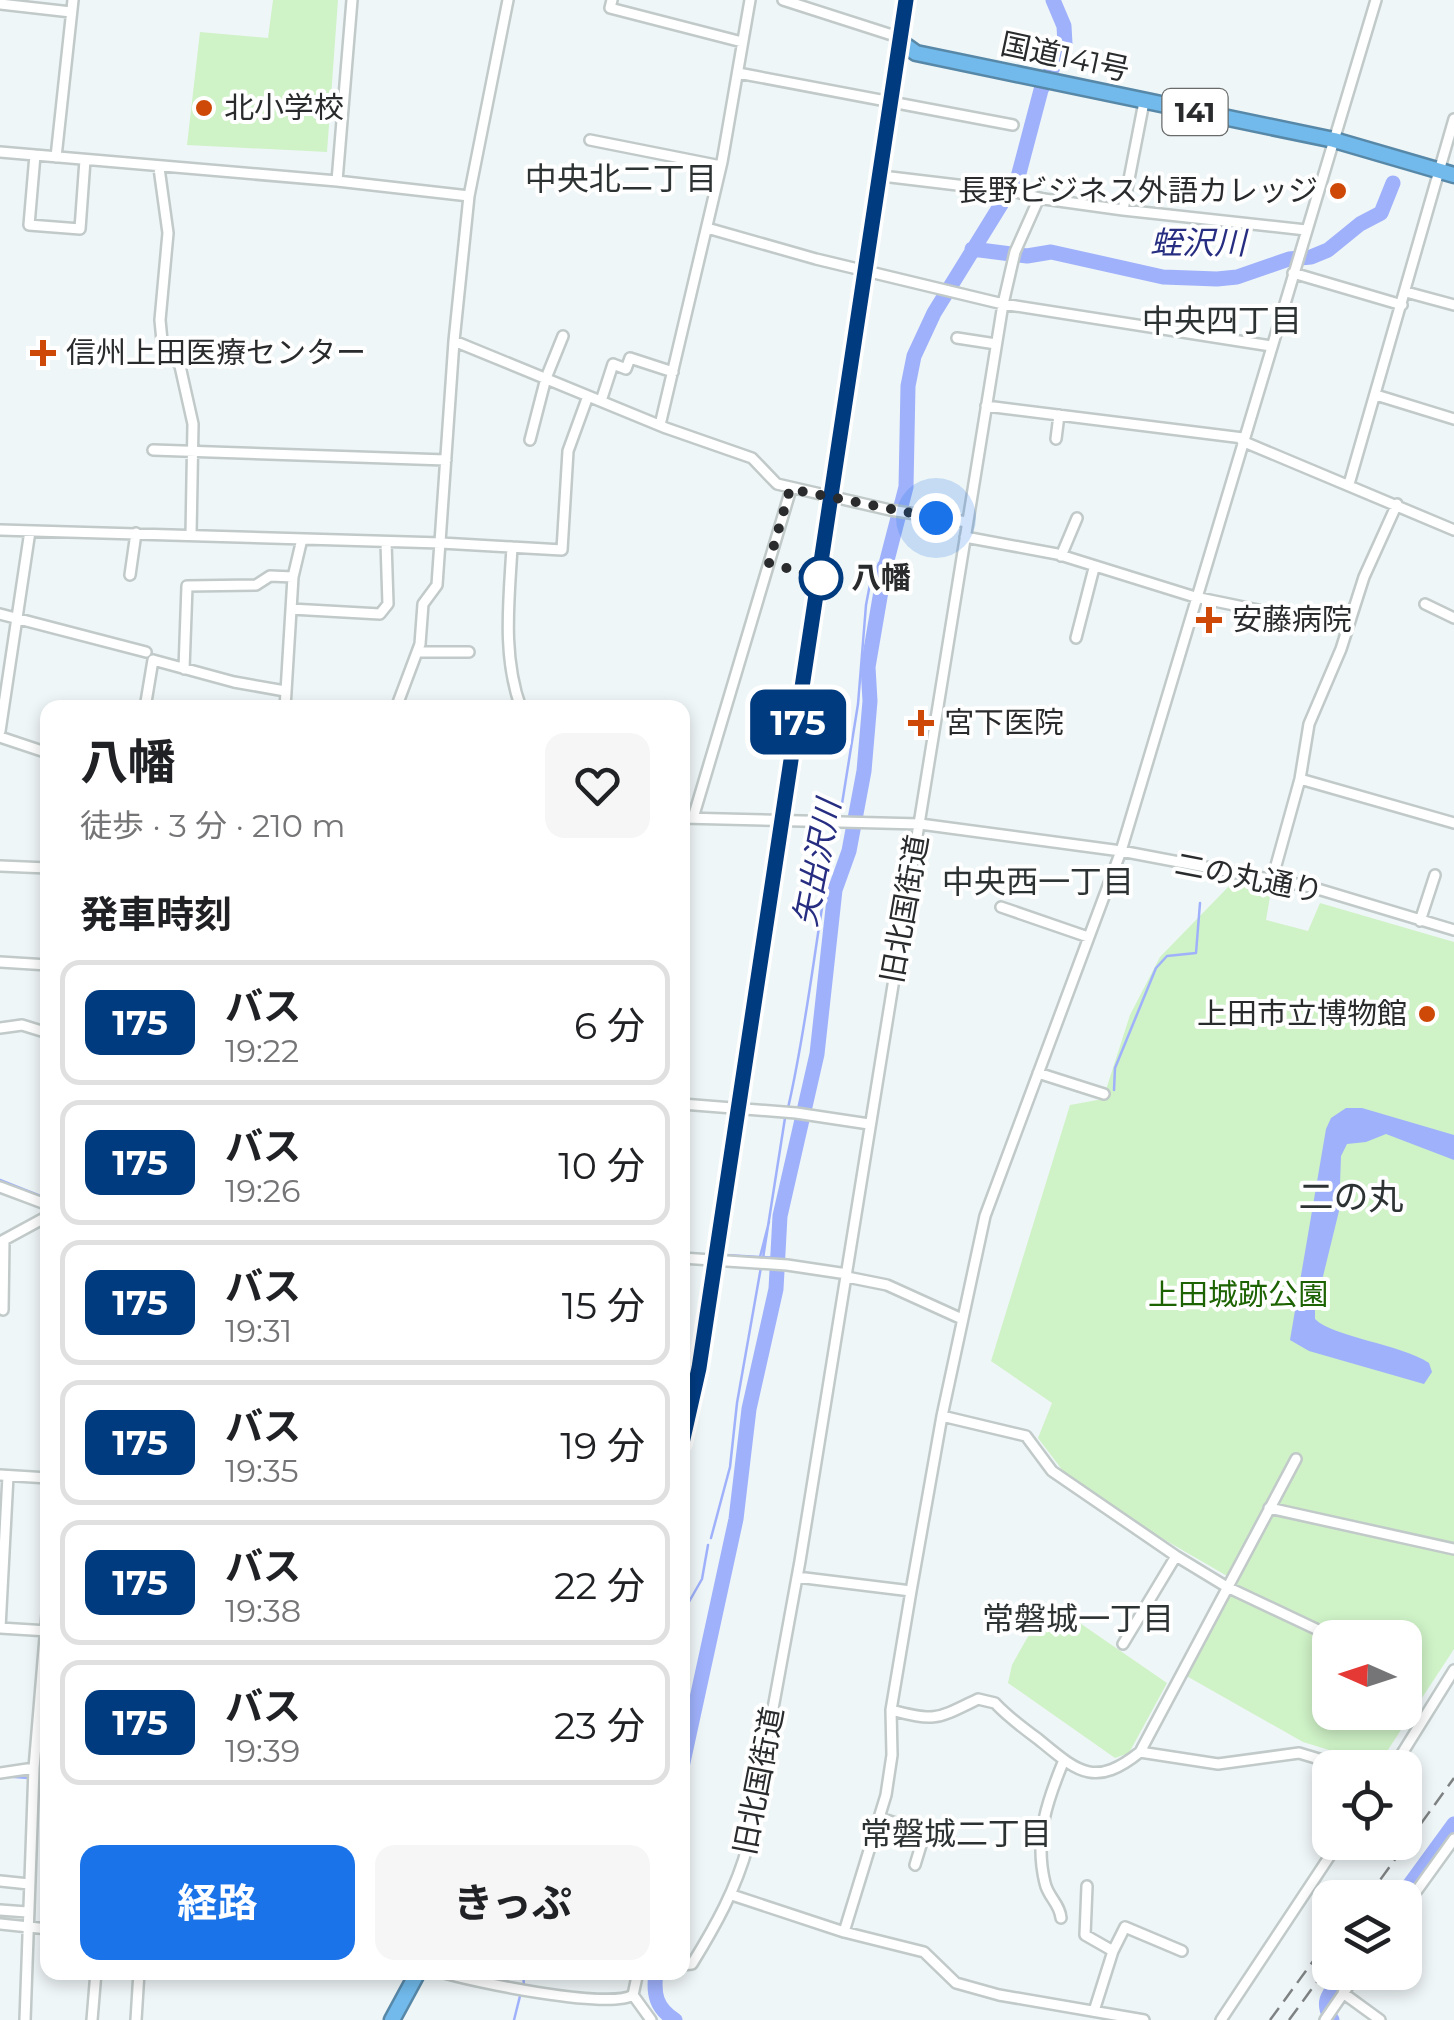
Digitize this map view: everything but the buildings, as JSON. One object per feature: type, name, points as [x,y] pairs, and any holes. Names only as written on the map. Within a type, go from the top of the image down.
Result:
[{"type":"highway","points":[[690,1408],[833,497],[906,0]]},
{"type":"highway","name":"国道141号","points":[[902,42],[916,53],[1440,164],[1454,175]]},
{"type":"highway","points":[[392,2020],[414,1980]]},
{"type":"street","points":[[56,158],[73,0]]},
{"type":"street","points":[[337,181],[352,0]]},
{"type":"street","points":[[399,700],[418,652],[423,604],[438,586],[454,341],[469,196],[508,0]]},
{"type":"street","points":[[612,0],[610,8],[742,42]]},
{"type":"street","points":[[660,425],[721,166],[750,0]]},
{"type":"street","points":[[784,0],[892,35],[902,42]]},
{"type":"street","points":[[844,1932],[880,1818],[892,1755],[891,1710],[911,1592],[942,1416],[984,1216],[1121,851],[1376,0]]},
{"type":"street","points":[[0,4],[71,12]]},
{"type":"street","points":[[738,74],[1013,125]]},
{"type":"street","points":[[1123,210],[1144,102]]},
{"type":"street","points":[[1349,484],[1454,119]]},
{"type":"street","points":[[590,140],[721,166]]},
{"type":"street","points":[[0,152],[469,196]]},
{"type":"street","points":[[35,155],[29,225],[80,230],[85,160]]},
{"type":"street","points":[[159,168],[168,233],[162,286],[162,341],[180,366],[188,395],[195,451],[191,535]]},
{"type":"street","points":[[882,176],[1123,210],[1306,230]]},
{"type":"street","name":"旧北国街道","points":[[690,1964],[732,1895],[748,1845],[798,1577],[1003,304],[1014,255],[1040,198]]},
{"type":"street","points":[[707,228],[1003,304],[1271,346]]},
{"type":"street","points":[[1295,264],[1402,304]]},
{"type":"street","points":[[1406,292],[1454,305]]},
{"type":"street","points":[[530,440],[546,378],[563,336]]},
{"type":"street","points":[[957,338],[996,344]]},
{"type":"street","points":[[454,341],[752,458],[778,484],[790,489],[967,522]]},
{"type":"street","points":[[601,401],[613,364],[626,369],[630,358],[673,372]]},
{"type":"street","points":[[1376,394],[1454,419]]},
{"type":"street","points":[[0,530],[440,542],[562,550],[568,451],[588,396]]},
{"type":"street","points":[[986,406],[1243,440],[1454,530]]},
{"type":"street","points":[[1056,439],[1060,415]]},
{"type":"street","points":[[153,450],[446,460]]},
{"type":"street","points":[[690,803],[790,489]]},
{"type":"street","points":[[1272,880],[1300,780],[1309,724],[1398,504]]},
{"type":"street","points":[[1061,556],[1076,518]]},
{"type":"street","points":[[30,530],[18,616],[4,670],[0,734],[40,750]]},
{"type":"street","points":[[130,576],[136,534]]},
{"type":"street","points":[[965,537],[1061,556],[1195,597],[1345,628]]},
{"type":"street","points":[[285,700],[293,577],[302,539]]},
{"type":"street","points":[[291,609],[380,614],[388,604],[386,542]]},
{"type":"street","points":[[512,547],[507,625],[518,700]]},
{"type":"street","points":[[1076,638],[1094,568]]},
{"type":"street","points":[[184,669],[187,586],[256,585],[270,576],[293,577]]},
{"type":"street","points":[[1425,604],[1454,618]]},
{"type":"street","points":[[0,614],[146,652]]},
{"type":"street","points":[[418,652],[468,652]]},
{"type":"street","points":[[146,700],[152,660],[285,691]]},
{"type":"street","points":[[1300,780],[1454,823]]},
{"type":"street","points":[[690,819],[782,820]]},
{"type":"street","name":"二の丸通り","points":[[782,820],[920,824],[1121,851],[1312,887],[1454,930]]},
{"type":"street","points":[[0,866],[40,868]]},
{"type":"street","points":[[1420,920],[1434,875]]},
{"type":"street","points":[[1001,907],[1088,937]]},
{"type":"street","points":[[0,962],[40,964]]},
{"type":"street","points":[[0,1028],[22,1025],[40,1031]]},
{"type":"street","points":[[1038,1073],[1104,1094]]},
{"type":"street","points":[[690,1104],[796,1113],[869,1124]]},
{"type":"street","points":[[0,1187],[40,1202]]},
{"type":"street","points":[[3,1310],[2,1241],[40,1220]]},
{"type":"street","points":[[690,1258],[787,1265],[847,1275],[887,1285],[962,1319]]},
{"type":"street","points":[[942,1416],[1026,1436],[1052,1471],[1176,1556],[1227,1587],[1312,1627]]},
{"type":"street","points":[[891,1710],[927,1720],[978,1699],[986,1700],[1075,1769],[1096,1773],[1116,1769],[1140,1752],[1296,1459]]},
{"type":"street","points":[[40,1478],[4,1476],[0,1628],[40,1631]]},
{"type":"street","points":[[1269,1508],[1454,1548]]},
{"type":"street","points":[[1124,1644],[1176,1556]]},
{"type":"street","points":[[798,1577],[911,1592]]},
{"type":"street","points":[[1403,1750],[1454,1670]]},
{"type":"street","points":[[25,2020],[27,1912],[40,1700]]},
{"type":"street","points":[[1140,1752],[1218,1764],[1299,1753],[1312,1757]]},
{"type":"street","points":[[1061,1918],[1060,1909],[1046,1888],[1040,1855],[1047,1800],[1064,1760]]},
{"type":"street","points":[[0,1773],[34,1768]]},
{"type":"street","points":[[880,1818],[951,1840]]},
{"type":"street","points":[[916,1864],[925,1832]]},
{"type":"street","points":[[1422,1883],[1454,1839]]},
{"type":"street","points":[[1221,2020],[1327,1860]]},
{"type":"street","points":[[0,1881],[29,1884]]},
{"type":"street","points":[[1087,1886],[1086,1935],[1113,1951]]},
{"type":"street","points":[[732,1895],[844,1932],[924,1952],[956,1983],[999,1995],[1144,2020]]},
{"type":"street","points":[[0,1910],[27,1912]]},
{"type":"street","points":[[0,1924],[40,1929]]},
{"type":"street","points":[[1094,2011],[1125,1927],[1182,1952]]},
{"type":"street","points":[[92,2020],[95,1980]]},
{"type":"street","points":[[136,2020],[138,1980]]},
{"type":"street","points":[[482,1980],[574,1998],[624,2000],[633,1995]]},
{"type":"street","points":[[636,1980],[633,1995],[651,2020]]},
{"type":"street","points":[[1328,2016],[1345,1990]]},
{"type":"street","points":[[1343,1993],[1380,2020]]},
{"type":"street","points":[[1070,2020],[1074,2007]]},
{"type":"green space","points":[[273,0],[338,0],[327,152],[187,145],[200,32],[268,38]]},
{"type":"green space","name":"上田城跡公園","points":[[1232,883],[1271,891],[1266,920],[1308,931],[1320,903],[1454,942],[1454,1649],[1422,1698],[1422,1620],[1312,1620],[1312,1730],[1401,1730],[1388,1750],[1329,1750],[1303,1742],[1183,1674],[1234,1580],[1096,1500],[1066,1475],[1038,1438],[1052,1403],[991,1361],[1070,1105],[1103,1099],[1130,1015],[1160,957]]},
{"type":"green space","points":[[1058,1608],[1167,1683],[1129,1753],[1115,1758],[1008,1683],[1012,1665],[1040,1615]]},
{"type":"water","points":[[1346,1108],[1362,1108],[1454,1135],[1454,1160],[1386,1134],[1347,1144],[1341,1156],[1339,1211],[1315,1309],[1315,1319],[1324,1325],[1429,1363],[1432,1372],[1424,1384],[1309,1351],[1290,1340],[1326,1129],[1331,1118]]},
{"type":"waterway","name":"矢出沢川","points":[[690,1730],[736,1519],[749,1409],[776,1289],[780,1216],[817,1054],[835,890],[849,851],[864,771],[870,701],[868,667],[885,568],[906,487],[908,386],[914,356],[934,313],[1018,177],[1041,90],[1065,44],[1064,26],[1053,0]]},
{"type":"waterway","name":"蛭沢川","points":[[972,249],[1027,256],[1051,252],[1163,277],[1237,277],[1328,250],[1360,224],[1381,213],[1393,183]]},
{"type":"waterway","points":[[841,810],[858,704],[866,605],[879,563],[888,559]]},
{"type":"waterway","points":[[788,1108],[830,860]]},
{"type":"waterway","points":[[1114,1090],[1115,1068],[1156,968],[1167,956],[1196,953],[1200,903]]},
{"type":"waterway","points":[[763,1258],[785,1118]]},
{"type":"waterway","points":[[0,1180],[40,1196]]},
{"type":"waterway","points":[[760,1257],[769,1222]]},
{"type":"waterway","points":[[725,1255],[779,1258]]},
{"type":"waterway","points":[[711,1538],[730,1467],[761,1267]]},
{"type":"waterway","points":[[690,1600],[702,1579],[708,1545]]},
{"type":"waterway","points":[[1,1776],[28,1778]]},
{"type":"waterway","points":[[1413,1880],[1454,1824]]},
{"type":"waterway","points":[[524,1980],[524,1986]]},
{"type":"waterway","name":"矢出沢川","points":[[655,1980],[657,2000],[675,2020]]},
{"type":"waterway","points":[[1332,1990],[1326,2006],[1332,2020]]},
{"type":"waterway","points":[[514,2020],[521,1992]]},
{"type":"railway","points":[[1380,1880],[1454,1778]]},
{"type":"railway","points":[[1270,2020],[1312,1963]]},
{"type":"railway","points":[[1289,2020],[1312,1989]]},
{"type":"bus line","name":"175","points":[[690,1408],[833,497],[906,0]]},
{"type":"place","name":"北小学校","points":[[204,108]]},
{"type":"place","name":"長野ビジネス外語カレッジ","points":[[1338,191]]},
{"type":"place","name":"信州上田医療センター","points":[[43,353]]},
{"type":"place","name":"八幡","points":[[821,578]]},
{"type":"place","name":"安藤病院","points":[[1209,620]]},
{"type":"place","name":"宮下医院","points":[[921,723]]},
{"type":"place","name":"上田市立博物館","points":[[1427,1014]]},
{"type":"district","name":"中央北二丁目","points":[[621,179]]},
{"type":"district","name":"中央四丁目","points":[[1222,321]]},
{"type":"district","name":"中央西一丁目","points":[[1038,882]]},
{"type":"district","name":"二の丸","points":[[1351,1197]]},
{"type":"district","name":"常磐城一丁目","points":[[1078,1619]]},
{"type":"district","name":"常磐城二丁目","points":[[956,1834]]},
{"type":"route","points":[[821,578],[769,563],[790,489],[936,518]]}]
